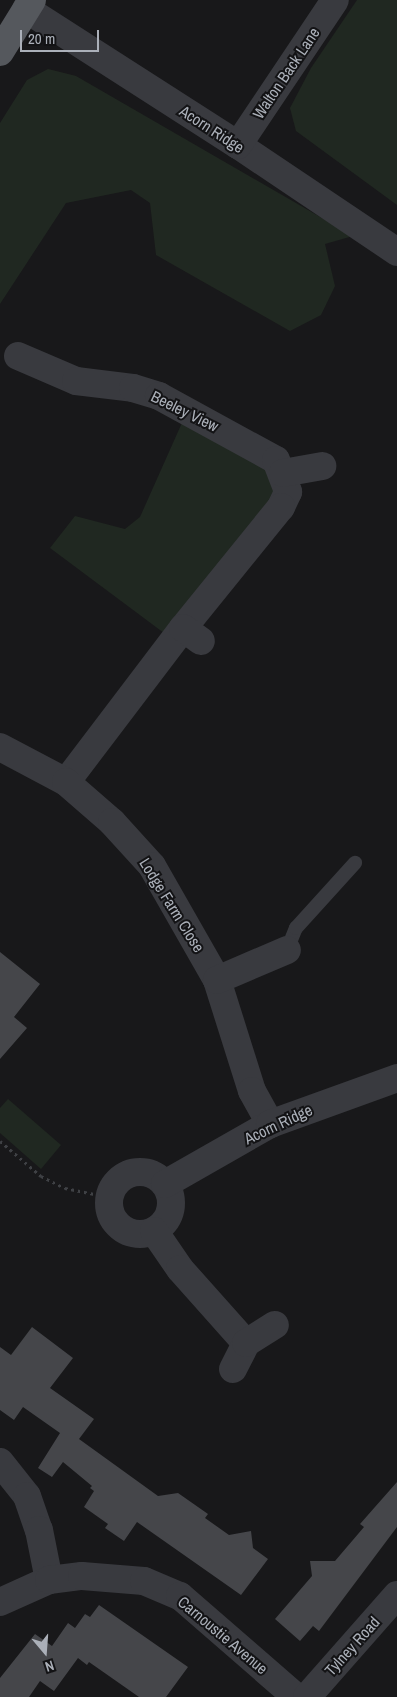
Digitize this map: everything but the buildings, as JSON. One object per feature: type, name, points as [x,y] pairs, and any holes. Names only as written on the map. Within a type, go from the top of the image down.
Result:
[{"type":"main road","points":[[0,52],[29,4]]},
{"type":"street","name":"Walton Back Lane","points":[[238,146],[335,0]]},
{"type":"street","name":"Acorn Ridge","points":[[29,4],[397,252]]},
{"type":"street","name":"Beeley View","points":[[18,356],[76,381],[133,388],[159,396],[254,446],[276,460],[283,472]]},
{"type":"street","points":[[66,782],[192,635],[281,507],[288,492],[283,472],[322,466]]},
{"type":"street","name":"Lodge Farm Close","points":[[0,746],[66,782],[112,822],[152,866],[217,980],[252,1091],[270,1124]]},
{"type":"street","points":[[217,980],[287,950]]},
{"type":"street","name":"Acorn Ridge","points":[[165,1184],[270,1124],[397,1078]]},
{"type":"street","points":[[133,1173],[154,1175],[165,1184],[171,1196],[171,1210],[165,1222],[154,1230],[140,1234],[126,1231],[114,1221],[108,1208],[109,1197],[115,1183],[133,1173]]},
{"type":"street","points":[[154,1230],[180,1269],[246,1343]]},
{"type":"street","points":[[233,1369],[246,1343],[275,1325]]},
{"type":"street","points":[[0,1462],[27,1496],[39,1530],[49,1580]]},
{"type":"street","name":"Carnoustie Avenue","points":[[0,1602],[49,1580],[82,1576],[144,1581],[180,1596],[296,1697]]},
{"type":"street","name":"Tylney Road","points":[[307,1697],[397,1595]]},
{"type":"lane","points":[[287,950],[296,928],[355,863]]},
{"type":"path","points":[[0,1141],[41,1176],[65,1188],[109,1197]]},
{"type":"shaded area","points":[[357,0],[397,0],[397,205],[296,131],[290,108],[311,68]]},
{"type":"shaded area","points":[[48,69],[76,76],[353,236],[325,244],[335,286],[321,315],[290,331],[156,255],[150,203],[131,190],[66,203],[0,304],[0,123],[27,80]]},
{"type":"shaded area","points":[[185,416],[269,466],[280,495],[168,636],[50,548],[75,516],[125,529],[140,517]]},
{"type":"shaded area","points":[[8,1099],[61,1145],[41,1169],[0,1133],[0,1108]]}]
